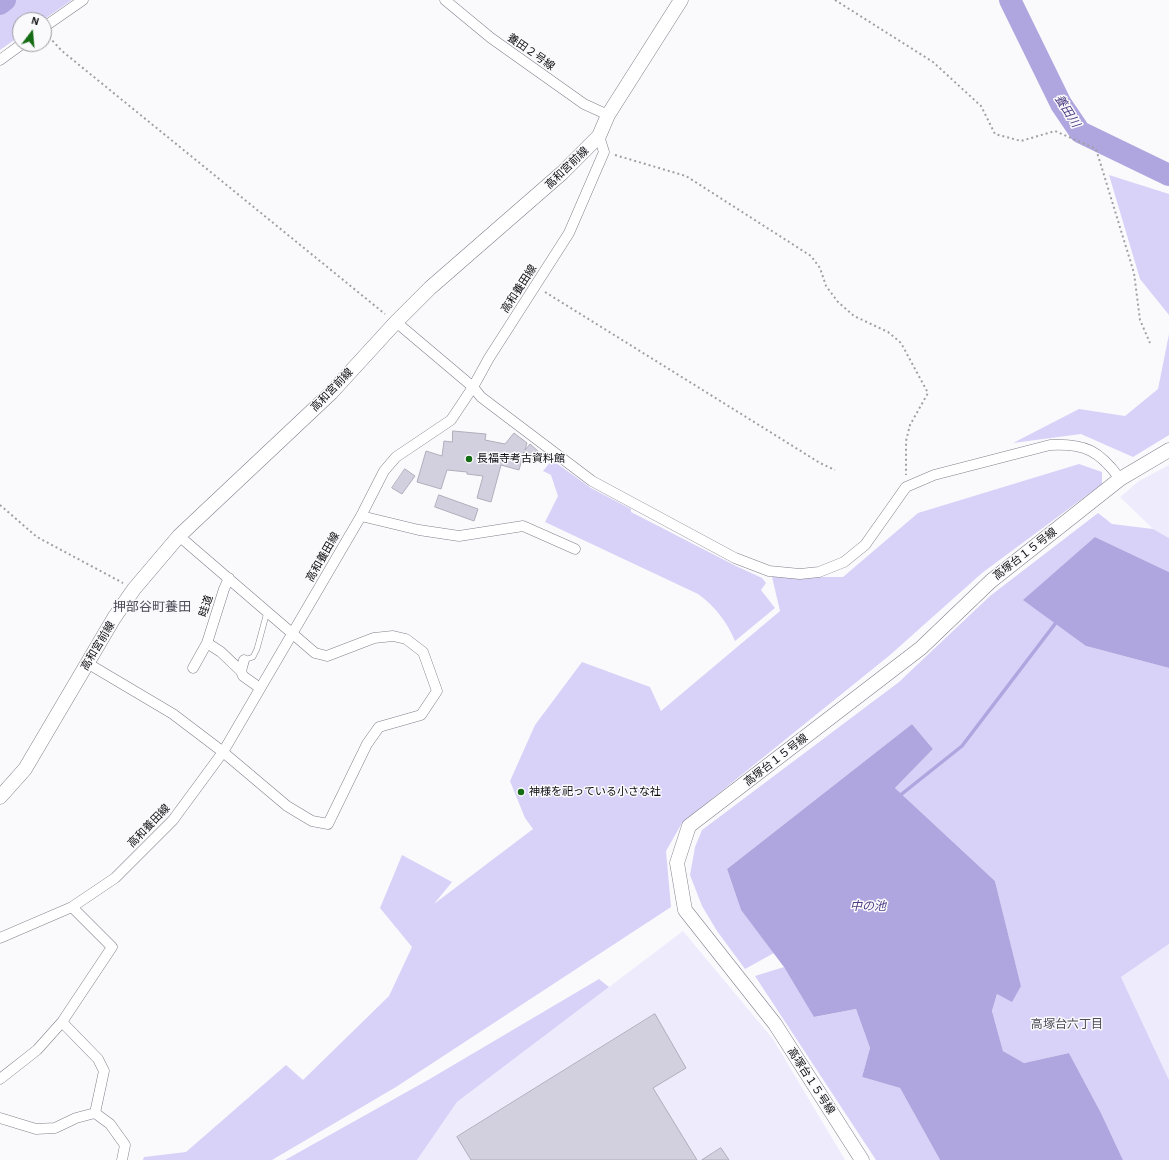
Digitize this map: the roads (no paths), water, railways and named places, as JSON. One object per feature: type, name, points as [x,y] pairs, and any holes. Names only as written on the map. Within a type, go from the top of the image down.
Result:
[{"type":"street","points":[[52,21],[83,0]]},
{"type":"street","name":"養田２号線","points":[[445,0],[491,38],[584,104],[608,115]]},
{"type":"street","name":"高和宮前線","points":[[0,797],[25,769],[114,618],[134,589],[179,536],[331,393],[396,322],[430,288],[562,173],[599,136],[608,115],[681,0]]},
{"type":"street","points":[[0,60],[12,51]]},
{"type":"street","name":"高和養田線","points":[[0,938],[72,907],[115,878],[173,820],[223,752],[361,516],[384,471],[396,457],[451,420],[473,388],[489,358],[569,234],[604,152],[599,136]]},
{"type":"street","points":[[396,322],[473,388],[481,397],[592,481],[735,558],[769,571],[800,574],[819,572],[844,562],[865,545],[906,487],[934,476],[1042,446],[1070,444],[1094,452],[1107,461],[1120,479]]},
{"type":"street","name":"高塚台１５号線","points":[[862,1160],[775,1024],[685,910],[677,863],[689,826],[921,648],[990,581],[1120,479],[1169,450]]},
{"type":"street","points":[[361,516],[419,530],[458,536],[523,526],[576,549]]},
{"type":"street","points":[[87,663],[173,714],[223,752],[287,806],[312,821],[328,824],[367,744],[379,727],[421,715],[436,691],[423,652],[406,638],[393,636],[374,638],[328,656],[315,653],[293,632],[179,536]]},
{"type":"street","name":"畦道","points":[[192,668],[207,643],[224,589],[229,578]]},
{"type":"street","points":[[207,643],[221,652],[241,671],[243,676],[260,688]]},
{"type":"street","points":[[241,671],[244,660]]},
{"type":"street","points":[[0,1079],[37,1050],[62,1022],[112,947],[72,907]]},
{"type":"street","points":[[62,1022],[98,1059],[104,1071],[95,1113]]},
{"type":"street","points":[[0,1118],[36,1129],[55,1128],[76,1118],[95,1113]]},
{"type":"street","points":[[95,1113],[110,1124],[125,1145],[122,1160]]},
{"type":"lane","points":[[244,660],[253,657],[257,649],[268,611]]},
{"type":"water","points":[[1095,537],[1169,572],[1169,668],[1086,646],[1023,600]]},
{"type":"water","name":"中の池","points":[[912,724],[933,749],[895,788],[995,881],[1021,986],[1012,1002],[997,994],[992,1011],[1003,1051],[1024,1063],[1069,1053],[1101,1113],[1123,1160],[940,1160],[900,1088],[862,1077],[870,1048],[856,1009],[814,1017],[784,967],[741,910],[727,869]]},
{"type":"waterway","points":[[0,4],[5,0]]},
{"type":"waterway","name":"養田川","points":[[1010,0],[1061,104],[1080,132],[1169,175]]},
{"type":"waterway","points":[[898,797],[962,746],[1058,620]]},
{"type":"place","name":"長福寺考古資料館","points":[[469,459]]},
{"type":"place","name":"神様を祀っている小さな社","points":[[521,792]]},
{"type":"district","name":"押部谷町養田","points":[[152,607]]},
{"type":"district","name":"高塚台六丁目","points":[[1067,1024]]}]
